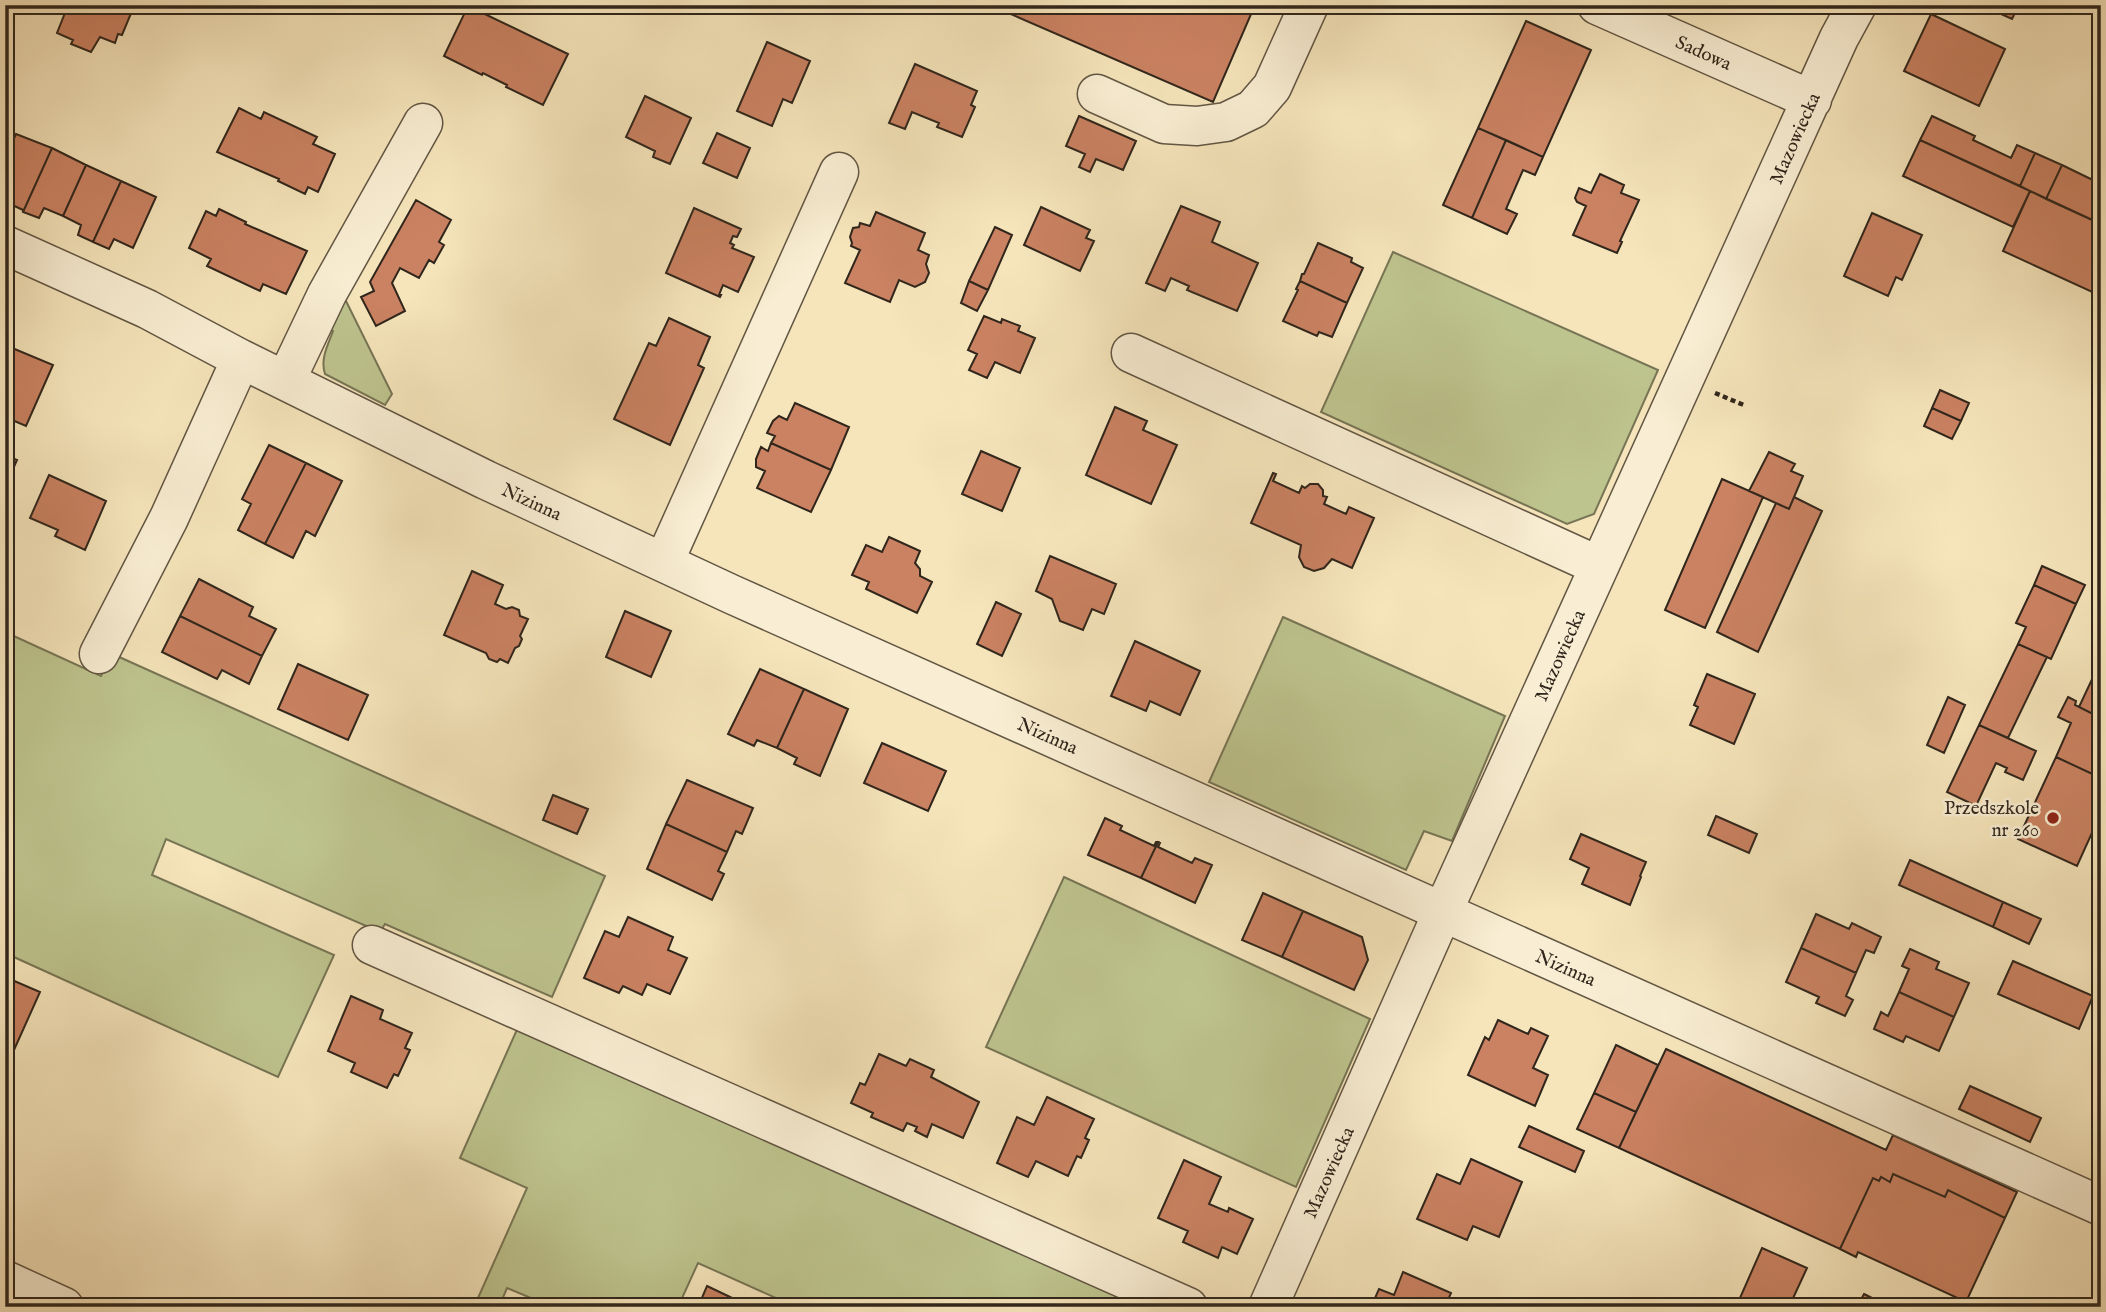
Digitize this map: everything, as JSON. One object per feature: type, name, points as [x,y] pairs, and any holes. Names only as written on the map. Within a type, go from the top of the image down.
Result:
[{"type":"street","points":[[1097,94],[1164,124],[1197,126],[1226,122],[1253,109],[1272,87],[1309,5]]},
{"type":"street","name":"Sadowa","points":[[1597,5],[1812,100]]},
{"type":"street","name":"Mazowiecka","points":[[1268,1307],[1599,566],[1839,38],[1857,5]]},
{"type":"street","points":[[286,380],[327,294],[423,123]]},
{"type":"street","points":[[664,562],[839,172]]},
{"type":"street","name":"Nizinna","points":[[5,245],[147,309],[241,359],[486,480],[731,594],[2101,1206]]},
{"type":"street","points":[[1131,353],[1599,566]]},
{"type":"street","points":[[99,654],[169,518],[241,359]]},
{"type":"street","points":[[372,945],[1188,1307]]},
{"type":"street","points":[[5,1280],[64,1307]]},
{"type":"green space","points":[[1393,252],[1658,370],[1594,514],[1567,524],[1321,412]]},
{"type":"green space","points":[[344,297],[392,394],[385,405],[325,374],[324,357],[333,331],[325,328]]},
{"type":"green space","points":[[1283,617],[1505,716],[1452,841],[1424,831],[1406,870],[1209,782]]},
{"type":"green space","points":[[5,632],[101,676],[108,663],[117,656],[605,876],[552,997],[385,924],[380,932],[166,839],[152,875],[334,955],[278,1077],[5,953]]},
{"type":"green space","points":[[1064,877],[1370,1019],[1296,1187],[986,1047]]},
{"type":"green space","points":[[519,1025],[1150,1307],[796,1307],[698,1263],[678,1307],[567,1307],[560,1304],[558,1307],[542,1307],[543,1303],[507,1288],[499,1307],[474,1307],[527,1188],[460,1158]]},
{"type":"building","points":[[72,5],[130,5],[128,9],[132,11],[122,35],[118,34],[115,43],[100,37],[91,52],[71,44],[73,40],[57,33],[67,8]]},
{"type":"building","points":[[990,5],[1255,5],[1213,102]]},
{"type":"building","points":[[1981,5],[2019,5],[2012,19]]},
{"type":"building","points":[[468,6],[568,54],[543,105],[444,56]]},
{"type":"building","points":[[1931,14],[2005,49],[1979,106],[1904,71]]},
{"type":"building","points":[[1526,21],[1591,50],[1543,157],[1478,128]]},
{"type":"building","points":[[767,42],[810,61],[792,103],[783,99],[772,126],[737,111]]},
{"type":"building","points":[[915,64],[977,91],[971,105],[975,107],[962,137],[937,127],[939,123],[912,112],[905,129],[889,123]]},
{"type":"building","points":[[645,96],[691,118],[670,164],[653,157],[655,151],[626,137]]},
{"type":"building","points":[[239,108],[261,119],[264,112],[317,137],[313,144],[335,154],[318,192],[308,187],[305,194],[278,181],[279,179],[217,152]]},
{"type":"building","points":[[1079,116],[1136,141],[1123,170],[1096,159],[1090,172],[1079,167],[1085,154],[1066,146]]},
{"type":"building","points":[[1932,116],[1975,136],[1973,140],[2011,158],[2017,145],[2035,153],[2020,186],[1920,140]]},
{"type":"building","points":[[1478,128],[1506,140],[1472,218],[1443,205]]},
{"type":"building","points":[[717,133],[750,148],[737,178],[703,163]]},
{"type":"building","points":[[16,134],[52,148],[23,212],[8,203],[13,193],[5,190],[5,158]]},
{"type":"building","points":[[1506,140],[1543,157],[1535,175],[1523,170],[1506,209],[1517,214],[1507,234],[1472,218]]},
{"type":"building","points":[[1920,140],[2030,191],[2013,227],[1903,176]]},
{"type":"building","points":[[52,148],[86,165],[63,216],[44,208],[39,218],[23,212]]},
{"type":"building","points":[[2035,153],[2062,165],[2046,199],[2020,186]]},
{"type":"building","points":[[86,165],[121,181],[93,242],[78,235],[81,225],[63,216]]},
{"type":"building","points":[[2062,165],[2101,184],[2101,206],[2094,221],[2046,199]]},
{"type":"building","points":[[1600,174],[1624,185],[1621,193],[1639,200],[1617,253],[1573,235],[1586,206],[1575,198],[1579,188],[1591,193]]},
{"type":"building","points":[[121,181],[156,197],[133,248],[114,239],[109,249],[93,242]]},
{"type":"building","points":[[2030,191],[2101,224],[2101,296],[2003,251]]},
{"type":"building","points":[[416,200],[451,220],[439,242],[444,245],[434,263],[429,260],[419,278],[400,268],[392,283],[405,311],[376,326],[361,297],[374,291],[370,282]]},
{"type":"building","points":[[1181,206],[1220,222],[1212,242],[1258,263],[1237,311],[1187,290],[1189,286],[1171,278],[1165,291],[1146,283]]},
{"type":"building","points":[[1041,207],[1090,230],[1086,238],[1094,241],[1080,271],[1024,245]]},
{"type":"building","points":[[694,208],[741,229],[737,237],[733,236],[730,243],[734,245],[732,248],[754,257],[738,292],[723,285],[720,297],[666,273]]},
{"type":"building","points":[[219,209],[246,222],[245,224],[307,251],[286,294],[263,284],[260,291],[207,266],[211,259],[189,248],[206,211],[216,216]]},
{"type":"building","points":[[876,212],[925,233],[918,250],[929,255],[926,264],[929,273],[925,282],[915,287],[899,280],[890,302],[845,283],[860,250],[851,246],[853,228],[859,227],[860,223],[870,226]]},
{"type":"building","points":[[1872,213],[1922,235],[1902,280],[1896,277],[1888,296],[1844,276]]},
{"type":"building","points":[[995,227],[1012,235],[988,290],[969,281]]},
{"type":"building","points":[[1318,243],[1352,258],[1351,262],[1363,268],[1347,303],[1300,281]]},
{"type":"building","points":[[969,281],[988,290],[977,311],[961,303]]},
{"type":"building","points":[[1300,281],[1347,303],[1332,337],[1319,332],[1317,336],[1283,321]]},
{"type":"building","points":[[984,316],[1001,323],[1002,319],[1020,326],[1018,331],[1035,338],[1020,373],[995,362],[987,378],[969,370],[977,354],[968,350]]},
{"type":"building","points":[[669,318],[710,337],[698,365],[704,368],[670,445],[614,419],[649,343],[656,346]]},
{"type":"building","points":[[5,345],[53,365],[26,426],[5,417]]},
{"type":"building","points":[[1940,390],[1969,403],[1961,421],[1932,408]]},
{"type":"building","points":[[795,403],[849,427],[831,470],[771,443],[775,436],[767,433],[773,421],[779,416],[787,420]]},
{"type":"building","points":[[1115,407],[1147,421],[1143,430],[1177,445],[1151,504],[1086,475]]},
{"type":"building","points":[[1932,408],[1961,421],[1952,439],[1924,426]]},
{"type":"building","points":[[771,443],[831,470],[811,512],[757,488],[765,471],[756,467],[756,459],[761,447],[768,451]]},
{"type":"building","points":[[269,445],[306,463],[265,544],[238,530],[251,504],[242,499]]},
{"type":"building","points":[[981,451],[1020,468],[1002,511],[962,494]]},
{"type":"building","points":[[1769,452],[1795,464],[1791,471],[1803,476],[1789,509],[1749,491]]},
{"type":"building","points":[[5,455],[17,460],[5,487]]},
{"type":"building","points":[[306,463],[342,481],[315,536],[306,531],[293,558],[265,544]]},
{"type":"building","points":[[1273,473],[1276,474],[1273,481],[1299,493],[1302,486],[1305,488],[1310,484],[1318,484],[1323,490],[1323,496],[1327,497],[1324,504],[1346,514],[1349,507],[1374,518],[1352,568],[1332,559],[1324,568],[1314,571],[1304,567],[1299,557],[1301,545],[1251,523]]},
{"type":"building","points":[[49,475],[106,501],[85,550],[55,536],[58,530],[30,518]]},
{"type":"building","points":[[1722,479],[1763,497],[1705,628],[1665,610]]},
{"type":"building","points":[[1794,497],[1822,511],[1758,652],[1717,632],[1776,503],[1789,509]]},
{"type":"building","points":[[889,537],[920,551],[915,563],[920,569],[920,576],[932,582],[917,613],[866,589],[869,582],[852,575],[866,545],[882,552]]},
{"type":"building","points":[[1050,556],[1116,584],[1104,614],[1092,609],[1083,630],[1060,621],[1052,599],[1036,591]]},
{"type":"building","points":[[2042,566],[2085,585],[2076,604],[2034,585]]},
{"type":"building","points":[[472,571],[503,585],[495,604],[506,609],[512,607],[519,610],[520,616],[528,619],[520,636],[522,639],[519,646],[515,648],[508,663],[500,659],[497,662],[489,659],[486,653],[444,635]]},
{"type":"building","points":[[199,579],[253,607],[249,616],[276,629],[262,656],[180,616]]},
{"type":"building","points":[[2034,585],[2076,604],[2051,659],[2018,644],[2026,627],[2016,623]]},
{"type":"building","points":[[996,602],[1021,614],[1002,656],[977,644]]},
{"type":"building","points":[[625,611],[671,631],[651,677],[606,657]]},
{"type":"building","points":[[180,616],[262,656],[249,684],[222,670],[217,679],[162,652]]},
{"type":"building","points":[[1135,641],[1200,671],[1180,715],[1150,701],[1146,711],[1111,696]]},
{"type":"building","points":[[2018,644],[2047,657],[2008,738],[1979,725]]},
{"type":"building","points":[[298,664],[368,695],[348,740],[278,709]]},
{"type":"building","points":[[760,669],[804,689],[777,748],[757,740],[754,746],[728,734]]},
{"type":"building","points":[[1707,674],[1755,694],[1734,744],[1690,725],[1698,707],[1694,705]]},
{"type":"building","points":[[2093,677],[2101,681],[2101,718],[2079,707]]},
{"type":"building","points":[[804,689],[848,709],[820,776],[794,764],[797,758],[777,748]]},
{"type":"building","points":[[1948,697],[1965,705],[1944,753],[1927,745]]},
{"type":"building","points":[[2068,697],[2076,701],[2075,705],[2101,718],[2101,778],[2056,757],[2071,723],[2058,717]]},
{"type":"building","points":[[1979,725],[2036,751],[2023,780],[2005,772],[2007,768],[1996,763],[1976,806],[1947,792]]},
{"type":"building","points":[[882,743],[946,771],[928,811],[864,783]]},
{"type":"building","points":[[2056,757],[2101,778],[2101,813],[2077,866],[2018,839]]},
{"type":"building","points":[[687,780],[753,808],[742,834],[736,831],[727,852],[666,824]]},
{"type":"building","points":[[553,795],[588,809],[577,834],[543,820]]},
{"type":"building","points":[[1716,816],[1757,834],[1749,853],[1708,835]]},
{"type":"building","points":[[1105,818],[1122,826],[1120,830],[1154,846],[1158,842],[1141,878],[1088,855]]},
{"type":"building","points":[[666,824],[727,852],[718,871],[724,874],[712,900],[647,869]]},
{"type":"building","points":[[1581,834],[1646,862],[1630,905],[1582,884],[1589,868],[1570,859]]},
{"type":"building","points":[[1158,842],[1158,847],[1192,863],[1195,858],[1212,865],[1195,903],[1141,878]]},
{"type":"building","points":[[1910,860],[2003,902],[1993,927],[1899,885]]},
{"type":"building","points":[[1263,893],[1303,911],[1282,957],[1242,940]]},
{"type":"building","points":[[2003,902],[2041,919],[2029,944],[1993,927]]},
{"type":"building","points":[[1303,911],[1362,937],[1368,960],[1354,990],[1282,957]]},
{"type":"building","points":[[1816,914],[1849,929],[1852,923],[1881,937],[1874,953],[1866,950],[1856,973],[1801,948]]},
{"type":"building","points":[[628,917],[673,937],[668,950],[687,958],[670,994],[647,984],[642,995],[623,986],[619,993],[584,978],[605,931],[619,937]]},
{"type":"building","points":[[1801,948],[1856,973],[1846,996],[1853,1000],[1845,1016],[1816,1003],[1819,997],[1786,982]]},
{"type":"building","points":[[1910,949],[1939,962],[1936,969],[1969,983],[1954,1017],[1899,992],[1909,969],[1902,966]]},
{"type":"building","points":[[2013,961],[2093,996],[2079,1029],[1998,994]]},
{"type":"building","points":[[5,977],[40,992],[5,1070]]},
{"type":"building","points":[[1899,992],[1954,1017],[1939,1051],[1906,1036],[1903,1042],[1874,1029],[1881,1012],[1888,1016]]},
{"type":"building","points":[[351,996],[383,1010],[380,1019],[412,1033],[405,1048],[410,1050],[398,1076],[394,1074],[387,1088],[351,1072],[355,1063],[328,1051]]},
{"type":"building","points":[[1498,1020],[1528,1034],[1531,1028],[1548,1036],[1533,1068],[1548,1075],[1535,1106],[1468,1075],[1485,1037],[1489,1040]]},
{"type":"building","points":[[1616,1045],[1658,1065],[1636,1112],[1594,1093]]},
{"type":"building","points":[[1666,1049],[1886,1150],[1893,1135],[2017,1192],[2005,1218],[1948,1190],[1945,1197],[1893,1174],[1890,1182],[1881,1177],[1879,1181],[1873,1178],[1840,1249],[1619,1148]]},
{"type":"building","points":[[879,1054],[906,1066],[910,1059],[934,1070],[931,1077],[979,1102],[963,1138],[932,1124],[927,1137],[915,1131],[917,1127],[907,1123],[903,1131],[871,1117],[873,1113],[851,1103],[860,1083],[865,1085]]},
{"type":"building","points":[[1970,1086],[2041,1118],[2030,1142],[1959,1109]]},
{"type":"building","points":[[1594,1093],[1636,1112],[1619,1148],[1577,1129]]},
{"type":"building","points":[[1047,1097],[1094,1119],[1085,1138],[1089,1140],[1081,1158],[1077,1156],[1068,1176],[1036,1161],[1028,1177],[997,1163],[1017,1117],[1034,1125]]},
{"type":"building","points":[[1529,1126],[1584,1151],[1575,1172],[1519,1147]]},
{"type":"building","points":[[1471,1159],[1522,1182],[1499,1237],[1473,1226],[1467,1240],[1417,1219],[1437,1174],[1460,1184]]},
{"type":"building","points":[[1184,1160],[1221,1177],[1209,1204],[1228,1212],[1229,1208],[1253,1219],[1237,1254],[1222,1247],[1218,1258],[1183,1242],[1188,1231],[1158,1218]]},
{"type":"building","points":[[1893,1174],[1945,1197],[1948,1190],[2005,1218],[1966,1302],[1858,1252],[1856,1257],[1840,1249],[1873,1178],[1879,1181],[1881,1177],[1890,1182]]},
{"type":"building","points":[[1762,1248],[1807,1268],[1789,1307],[1736,1307]]},
{"type":"building","points":[[1403,1272],[1451,1293],[1445,1307],[1371,1307],[1379,1289],[1394,1295]]},
{"type":"building","points":[[707,1286],[751,1307],[698,1307]]},
{"type":"building","points":[[1864,1294],[1890,1307],[1857,1307]]},
{"type":"building","points":[[507,1298],[527,1307],[503,1307]]},
{"type":"place","name":"Przedszkole nr 260","points":[[2053,818]]}]
